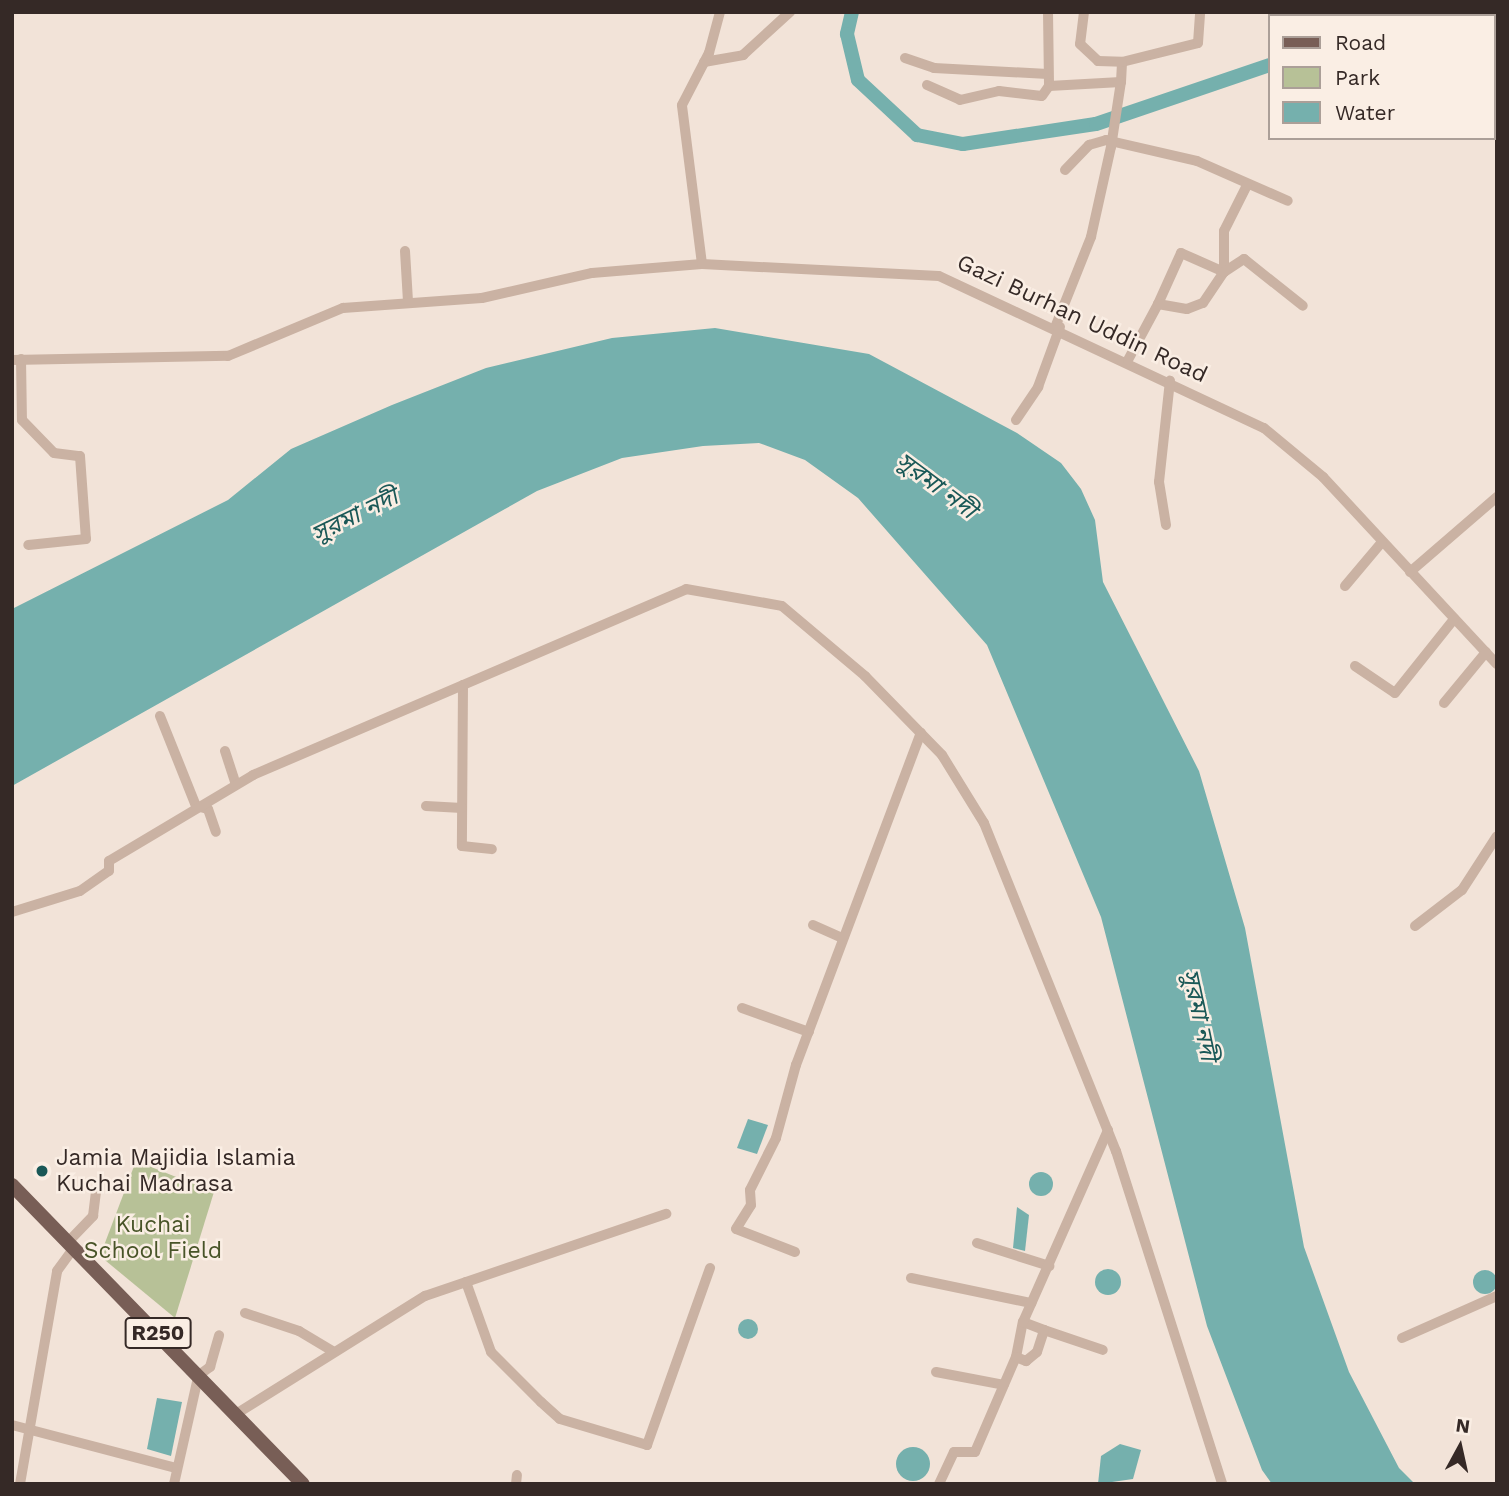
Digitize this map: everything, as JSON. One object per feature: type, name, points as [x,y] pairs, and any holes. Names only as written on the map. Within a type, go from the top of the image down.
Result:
[{"type":"main road","name":"R250","points":[[12,1185],[295,1484]]},
{"type":"main road","name":"R250","points":[[12,1193],[70,1246]]},
{"type":"main road","name":"R250","points":[[198,1379],[236,1414],[303,1484]]},
{"type":"street","points":[[702,264],[682,105],[704,62],[720,12]]},
{"type":"street","points":[[704,62],[744,55],[790,12]]},
{"type":"street","points":[[927,85],[960,100],[999,91],[1042,96],[1049,80],[1048,12]]},
{"type":"street","points":[[1084,12],[1080,44],[1098,61],[1122,62],[1198,43],[1200,12]]},
{"type":"street","points":[[905,58],[934,68],[1049,80],[1121,82]]},
{"type":"street","points":[[1016,420],[1038,387],[1091,237],[1111,146],[1122,62]]},
{"type":"street","points":[[1065,170],[1089,145],[1106,141],[1197,161],[1288,201]]},
{"type":"street","points":[[1224,272],[1224,231],[1247,185]]},
{"type":"street","points":[[405,251],[408,302]]},
{"type":"street","points":[[1128,360],[1181,253],[1224,272]]},
{"type":"street","points":[[1158,304],[1187,309],[1203,303],[1224,272],[1249,261],[1303,306]]},
{"type":"street","name":"Gazi Burhan Uddin Road","points":[[16,360],[228,356],[343,308],[482,298],[553,278],[702,264],[939,276],[1058,326],[1264,428],[1323,477],[1497,664]]},
{"type":"street","points":[[16,360],[17,421],[54,453],[80,456],[86,539],[28,545]]},
{"type":"street","points":[[1166,525],[1159,482],[1170,381]]},
{"type":"street","points":[[1410,572],[1497,497]]},
{"type":"street","points":[[1345,586],[1382,542]]},
{"type":"street","points":[[12,912],[80,891],[109,871],[109,861],[236,784],[686,589],[782,606],[942,755],[984,824],[1108,1129],[1222,1484]]},
{"type":"street","points":[[1355,666],[1395,693],[1454,619]]},
{"type":"street","points":[[1444,703],[1486,652]]},
{"type":"street","points":[[463,685],[462,846],[492,849]]},
{"type":"street","points":[[160,716],[196,806]]},
{"type":"street","points":[[796,1252],[736,1229],[776,1138],[808,1032],[921,733]]},
{"type":"street","points":[[225,751],[236,784]]},
{"type":"street","points":[[196,806],[208,809],[216,832]]},
{"type":"street","points":[[426,806],[462,808]]},
{"type":"street","points":[[1415,926],[1462,890],[1497,836]]},
{"type":"street","points":[[813,925],[842,938]]},
{"type":"street","points":[[742,1008],[808,1032]]},
{"type":"street","points":[[939,1484],[954,1452],[975,1452],[1016,1357],[1023,1322],[1108,1129]]},
{"type":"street","points":[[20,1484],[25,1428],[57,1271],[70,1246],[93,1216],[96,1193]]},
{"type":"street","points":[[236,1414],[415,1301],[666,1214]]},
{"type":"street","points":[[977,1243],[1049,1266]]},
{"type":"street","points":[[466,1282],[491,1352],[541,1402],[561,1419],[647,1445],[710,1268]]},
{"type":"street","points":[[911,1278],[1031,1303]]},
{"type":"street","points":[[1402,1338],[1497,1296]]},
{"type":"street","points":[[245,1313],[299,1331],[332,1351]]},
{"type":"street","points":[[1023,1322],[1103,1350]]},
{"type":"street","points":[[1016,1357],[1026,1361],[1037,1352],[1044,1330]]},
{"type":"street","points":[[174,1484],[198,1379],[210,1367],[219,1335]]},
{"type":"street","points":[[936,1372],[1004,1385]]},
{"type":"street","points":[[12,1425],[176,1468]]},
{"type":"green space","name":"Kuchai School Field","points":[[136,1161],[214,1192],[175,1318],[100,1256]]},
{"type":"water","name":"সুরমা নদী","points":[[715,328],[869,354],[1017,433],[1061,463],[1081,489],[1095,520],[1103,582],[1199,771],[1245,928],[1304,1247],[1349,1372],[1399,1468],[1415,1484],[1272,1484],[1262,1470],[1207,1326],[1101,917],[987,645],[858,498],[805,460],[759,443],[703,446],[622,458],[537,491],[12,786],[12,609],[228,500],[291,449],[392,405],[486,368],[612,338]]},
{"type":"water","points":[[748,1119],[768,1125],[757,1154],[737,1148]]},
{"type":"water","points":[[1041,1172],[1049,1176],[1053,1184],[1049,1192],[1041,1196],[1033,1192],[1029,1184],[1033,1176]]},
{"type":"water","points":[[1017,1207],[1029,1215],[1025,1251],[1013,1248]]},
{"type":"water","points":[[1108,1269],[1117,1273],[1121,1282],[1117,1291],[1108,1295],[1099,1291],[1095,1282],[1099,1273]]},
{"type":"water","points":[[1485,1270],[1494,1273],[1497,1282],[1494,1291],[1485,1294],[1476,1291],[1473,1282],[1476,1273]]},
{"type":"water","points":[[748,1319],[755,1322],[758,1329],[755,1336],[748,1339],[741,1336],[738,1329],[741,1322]]},
{"type":"water","points":[[157,1398],[182,1402],[171,1456],[147,1449]]},
{"type":"water","points":[[1120,1444],[1141,1450],[1133,1479],[1098,1484],[1101,1456]]},
{"type":"water","points":[[913,1447],[925,1452],[930,1464],[925,1476],[913,1481],[901,1476],[896,1464],[901,1452]]},
{"type":"waterway","points":[[852,12],[847,34],[858,80],[917,135],[963,144],[1096,124],[1268,65]]},
{"type":"waterway","points":[[1406,14],[1410,12]]},
{"type":"place","name":"Jamia Majidia Islamia Kuchai Madrasa","points":[[42,1171]]}]
